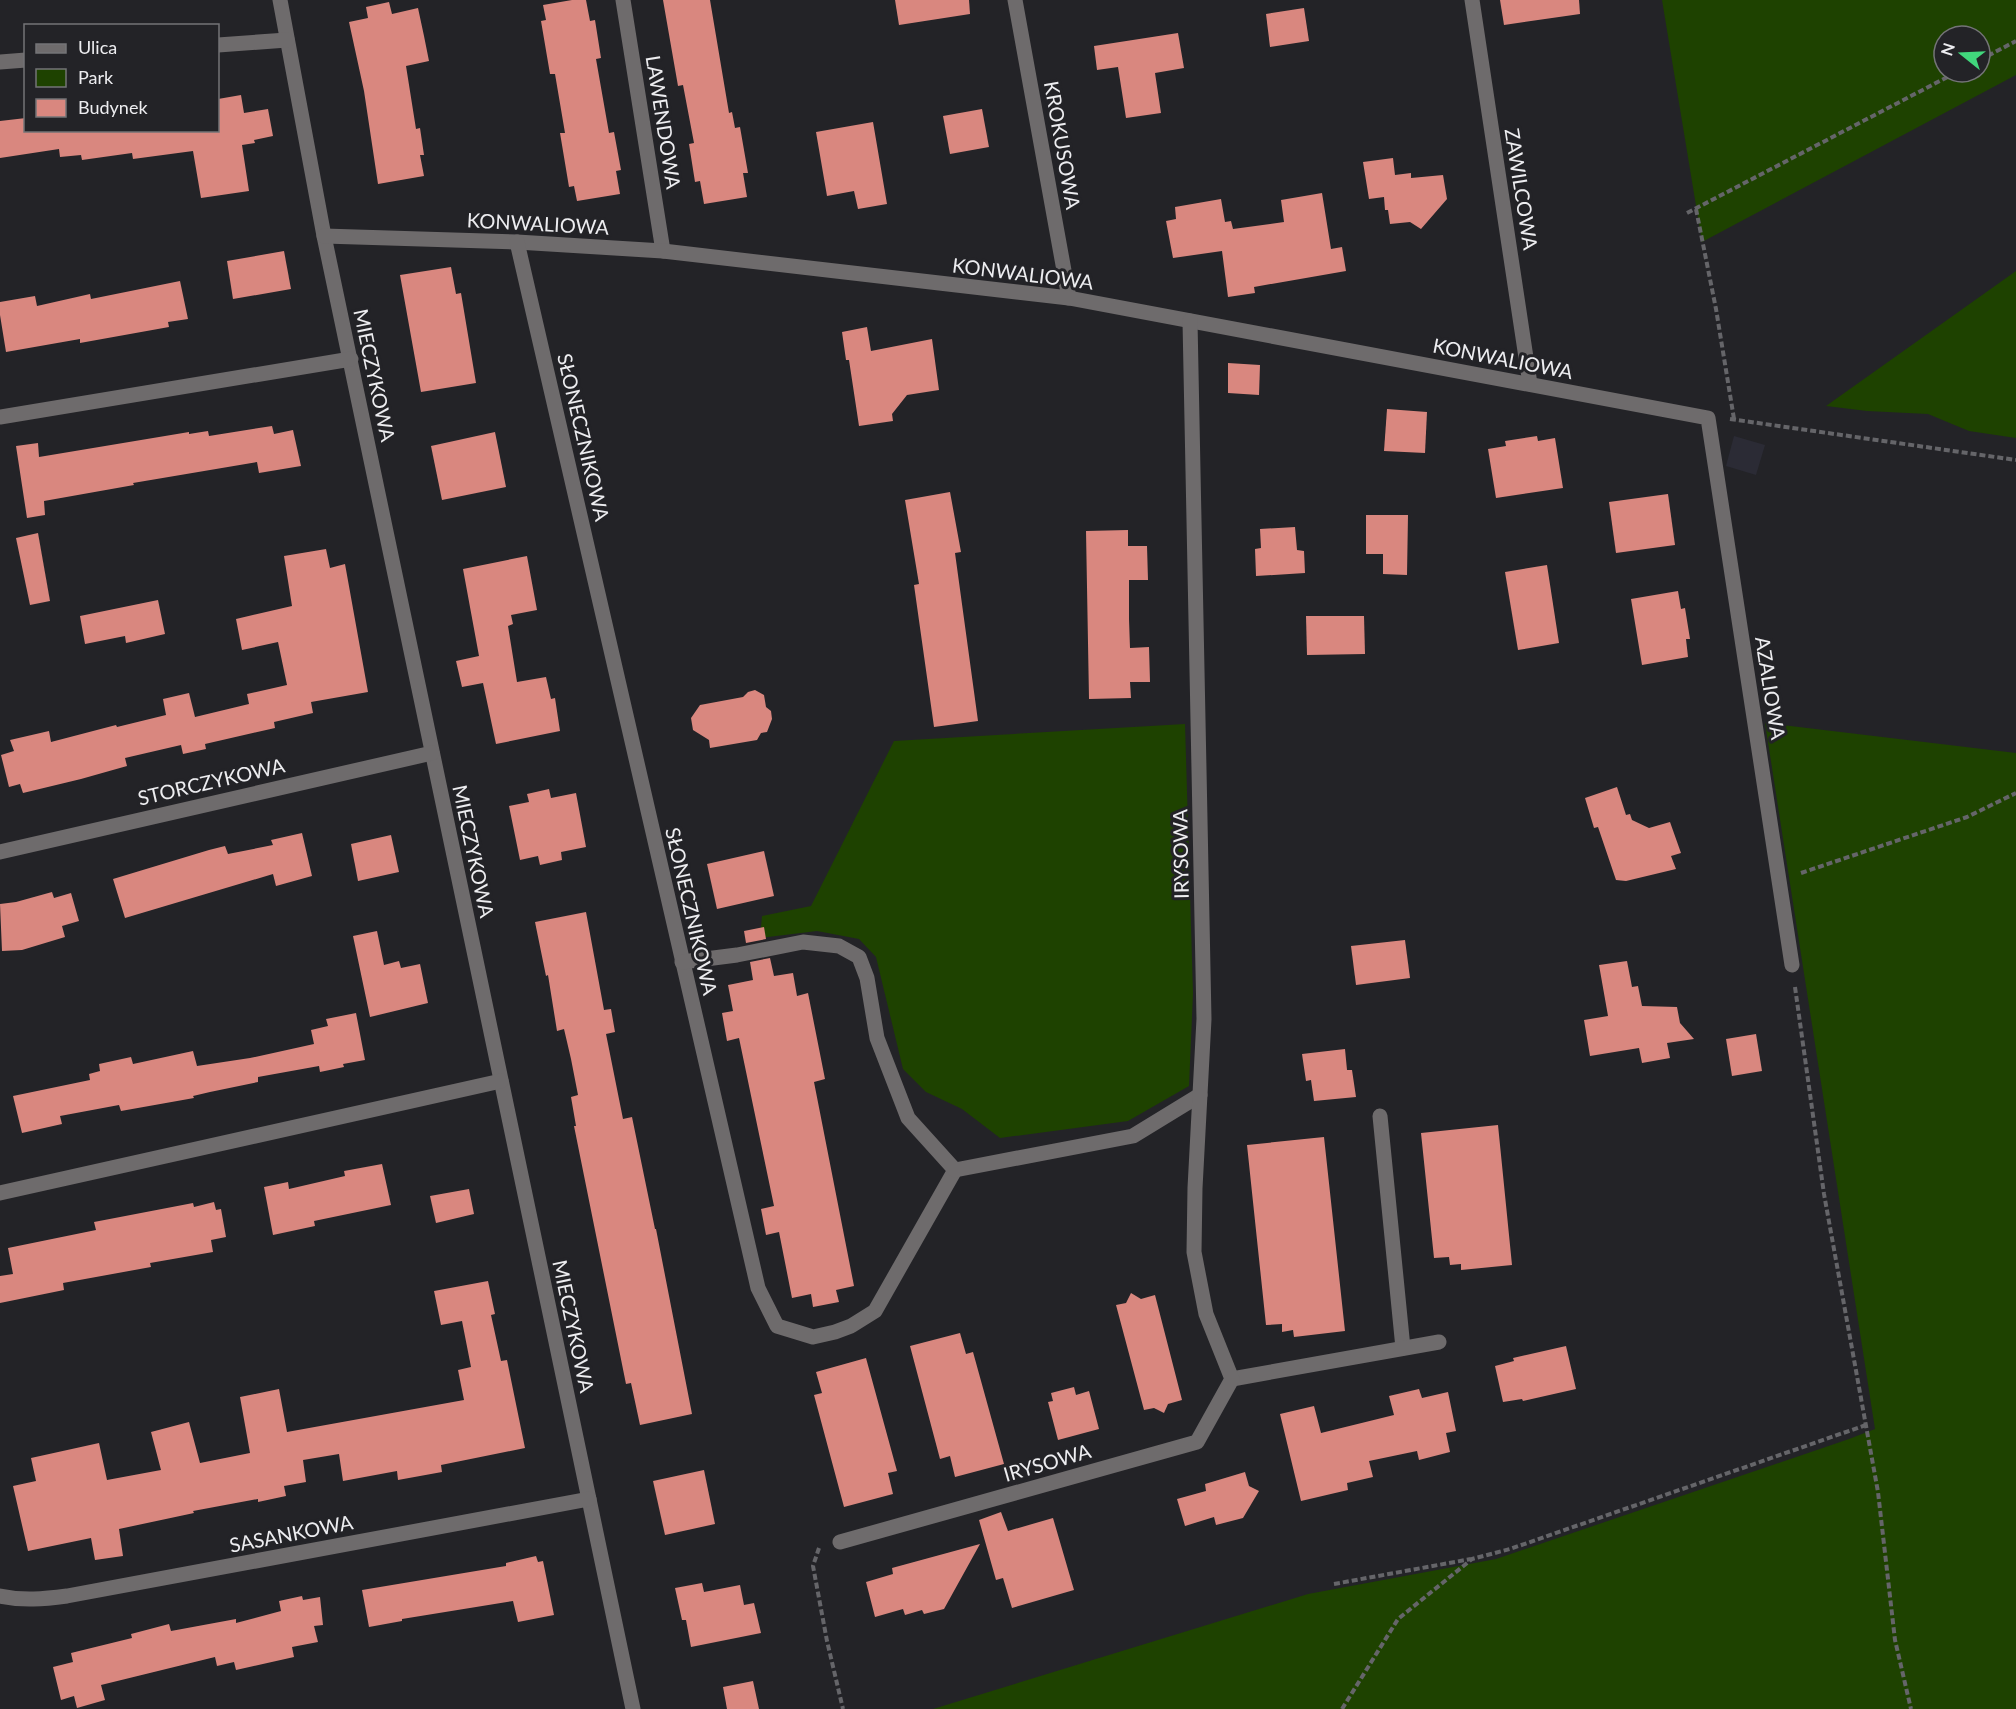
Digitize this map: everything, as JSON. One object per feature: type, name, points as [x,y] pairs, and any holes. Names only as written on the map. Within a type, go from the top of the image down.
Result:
[{"type":"street","name":"MIECZYKOWA","points":[[280,0],[324,236],[633,1709]]},
{"type":"street","name":"LAWENDOWA","points":[[622,0],[663,251]]},
{"type":"street","name":"KROKUSOWA","points":[[1015,0],[1069,298]]},
{"type":"street","name":"ZAWILCOWA","points":[[1472,0],[1530,384]]},
{"type":"street","points":[[219,45],[287,40]]},
{"type":"street","points":[[0,62],[24,60]]},
{"type":"street","name":"KONWALIOWA","points":[[324,236],[517,242],[663,251],[1069,298],[1708,418]]},
{"type":"street","name":"SŁONECZNIKOWA","points":[[517,242],[758,1288],[777,1326],[813,1336],[835,1332],[875,1311],[955,1170]]},
{"type":"street","name":"IRYSOWA","points":[[840,1542],[1197,1442],[1232,1379],[1206,1314],[1194,1252],[1204,1019],[1190,321]]},
{"type":"street","points":[[0,417],[351,359]]},
{"type":"street","name":"AZALIOWA","points":[[1708,418],[1792,965]]},
{"type":"street","name":"STORCZYKOWA","points":[[0,852],[432,753]]},
{"type":"street","points":[[682,962],[737,955],[803,942],[839,946],[859,957],[867,978],[877,1038],[908,1118],[955,1170],[1133,1136],[1200,1095]]},
{"type":"street","points":[[0,1193],[501,1081]]},
{"type":"street","points":[[1380,1116],[1403,1348]]},
{"type":"street","points":[[1232,1379],[1439,1342]]},
{"type":"street","name":"SASANKOWA","points":[[0,1596],[16,1599],[67,1596],[589,1499]]},
{"type":"path","points":[[1992,54],[2016,41]]},
{"type":"path","points":[[1687,213],[1934,84]]},
{"type":"path","points":[[1696,209],[1716,309],[1734,420]]},
{"type":"path","points":[[1708,418],[2016,460]]},
{"type":"path","points":[[1779,881],[1967,818],[2016,793]]},
{"type":"path","points":[[1792,965],[1824,1194],[1878,1492],[1895,1640],[1911,1709]]},
{"type":"path","points":[[1334,1584],[1472,1559],[1522,1545],[1866,1425]]},
{"type":"path","points":[[820,1547],[813,1566],[843,1709]]},
{"type":"path","points":[[1342,1709],[1398,1619],[1472,1559]]},
{"type":"shaded area","points":[[1734,436],[1765,445],[1756,475],[1726,466]]},
{"type":"green space","points":[[1662,0],[2016,0],[2016,75],[1702,242]]},
{"type":"green space","points":[[2016,271],[2016,438],[1969,431],[1928,414],[1826,406]]},
{"type":"green space","points":[[1765,723],[2016,753],[2016,1709],[933,1709],[1308,1594],[1496,1559],[1875,1429]]},
{"type":"green space","points":[[1185,724],[1193,993],[1189,1086],[1128,1121],[1000,1138],[962,1109],[926,1092],[903,1069],[876,957],[859,939],[817,931],[760,938],[762,916],[811,906],[894,741]]},
{"type":"building","points":[[586,0],[590,21],[595,20],[601,58],[596,59],[609,133],[614,132],[621,170],[616,171],[620,194],[577,201],[574,186],[569,187],[560,133],[565,133],[555,74],[550,74],[541,21],[546,20],[543,5]]},
{"type":"building","points":[[663,0],[710,0],[729,113],[732,112],[735,128],[740,127],[748,173],[743,173],[747,197],[704,204],[700,181],[695,182],[689,144],[694,143],[683,85],[678,86]]},
{"type":"building","points":[[895,0],[969,0],[970,14],[899,25]]},
{"type":"building","points":[[1500,0],[1579,0],[1580,14],[1504,25]]},
{"type":"building","points":[[389,2],[392,14],[418,8],[424,36],[429,61],[406,66],[416,129],[420,128],[424,155],[420,155],[424,176],[378,184],[364,91],[349,22],[368,18],[366,7]]},
{"type":"building","points":[[1304,8],[1309,41],[1270,47],[1266,14]]},
{"type":"building","points":[[1178,33],[1184,68],[1155,73],[1161,113],[1126,118],[1118,67],[1097,70],[1094,46]]},
{"type":"building","points":[[241,95],[244,113],[268,109],[273,136],[242,145],[249,191],[201,198],[193,151],[133,159],[132,153],[82,160],[81,155],[60,157],[59,149],[0,158],[0,121],[24,118],[24,132],[219,132],[219,99]]},
{"type":"building","points":[[982,109],[989,147],[950,154],[943,116]]},
{"type":"building","points":[[873,122],[887,204],[858,209],[854,191],[827,196],[816,132]]},
{"type":"building","points":[[1393,158],[1395,175],[1411,173],[1411,178],[1443,175],[1447,199],[1421,229],[1410,222],[1390,224],[1388,210],[1385,210],[1384,197],[1369,199],[1363,162]]},
{"type":"building","points":[[1322,193],[1331,249],[1342,247],[1346,271],[1254,287],[1255,293],[1228,297],[1222,251],[1173,258],[1166,221],[1176,219],[1175,207],[1221,199],[1225,222],[1231,221],[1233,229],[1284,222],[1281,200]]},
{"type":"building","points":[[284,251],[291,289],[233,299],[227,261]]},
{"type":"building","points":[[451,267],[456,294],[461,293],[476,383],[421,392],[400,275]]},
{"type":"building","points":[[180,281],[188,319],[168,322],[169,327],[80,343],[80,339],[6,352],[0,302],[35,296],[37,306],[90,294],[91,299]]},
{"type":"building","points":[[867,327],[871,351],[932,339],[939,390],[907,395],[892,414],[893,421],[859,426],[849,360],[846,360],[842,332]]},
{"type":"building","points":[[1228,363],[1260,365],[1259,395],[1228,393]]},
{"type":"building","points":[[1387,409],[1427,412],[1425,453],[1384,451]]},
{"type":"building","points":[[272,426],[274,434],[293,430],[301,466],[259,473],[257,462],[133,483],[134,485],[44,501],[45,515],[27,518],[16,446],[38,443],[39,457],[189,432],[189,434],[208,431],[209,436]]},
{"type":"building","points":[[495,432],[506,487],[442,500],[431,446]]},
{"type":"building","points":[[1537,436],[1538,441],[1555,438],[1563,488],[1496,498],[1488,449],[1506,446],[1505,441]]},
{"type":"building","points":[[950,492],[961,552],[955,553],[978,721],[934,727],[914,585],[919,584],[905,500]]},
{"type":"building","points":[[1668,494],[1675,545],[1616,553],[1609,502]]},
{"type":"building","points":[[1366,515],[1408,515],[1407,575],[1383,574],[1383,554],[1366,554]]},
{"type":"building","points":[[1295,527],[1297,550],[1304,551],[1305,573],[1256,576],[1255,549],[1261,548],[1260,529]]},
{"type":"building","points":[[1128,530],[1128,546],[1147,546],[1148,580],[1129,580],[1129,619],[1130,648],[1149,647],[1150,682],[1130,682],[1131,698],[1089,699],[1086,531]]},
{"type":"building","points":[[38,533],[50,601],[30,605],[16,538]]},
{"type":"building","points":[[326,549],[330,568],[345,564],[368,692],[311,702],[313,713],[274,722],[275,728],[205,744],[206,749],[183,754],[181,745],[125,758],[127,766],[81,779],[23,793],[20,784],[9,787],[1,755],[14,751],[10,740],[49,731],[51,742],[166,715],[163,699],[189,693],[195,717],[249,704],[247,694],[287,685],[278,642],[242,650],[236,619],[292,606],[284,556]]},
{"type":"building","points":[[527,556],[537,610],[511,615],[513,624],[508,626],[517,682],[546,677],[551,699],[555,698],[560,731],[496,744],[483,683],[462,687],[456,661],[479,656],[463,569]]},
{"type":"building","points":[[1547,565],[1559,643],[1518,650],[1505,572]]},
{"type":"building","points":[[1678,591],[1681,609],[1685,608],[1690,639],[1686,639],[1688,657],[1642,665],[1631,599]]},
{"type":"building","points":[[158,600],[165,634],[126,643],[125,636],[85,644],[80,616]]},
{"type":"building","points":[[1306,616],[1364,616],[1365,654],[1307,655]]},
{"type":"building","points":[[755,690],[764,695],[766,707],[771,711],[772,719],[767,732],[761,733],[757,740],[710,748],[709,740],[693,730],[691,718],[700,705],[743,697]]},
{"type":"building","points":[[1617,787],[1626,815],[1630,814],[1632,820],[1649,828],[1670,822],[1681,853],[1671,856],[1676,869],[1626,881],[1616,880],[1598,827],[1594,828],[1585,798]]},
{"type":"building","points":[[549,789],[551,798],[576,793],[586,847],[561,852],[562,860],[540,865],[538,856],[520,860],[509,806],[529,802],[527,794]]},
{"type":"building","points":[[302,833],[312,876],[276,886],[273,874],[125,918],[113,879],[225,846],[228,854],[273,845],[271,840]]},
{"type":"building","points":[[391,835],[399,872],[358,881],[351,844]]},
{"type":"building","points":[[764,851],[774,896],[717,909],[707,864]]},
{"type":"building","points":[[52,892],[54,898],[71,893],[79,921],[62,926],[65,937],[22,950],[2,951],[0,904]]},
{"type":"building","points":[[586,912],[604,1010],[611,1009],[615,1032],[606,1034],[623,1119],[632,1117],[692,1414],[640,1425],[631,1383],[626,1384],[574,1126],[576,1126],[571,1097],[578,1095],[571,1059],[564,1029],[557,1031],[548,975],[546,976],[535,922]]},
{"type":"building","points":[[764,927],[766,939],[746,943],[744,931]]},
{"type":"building","points":[[377,931],[384,965],[399,961],[401,968],[420,964],[428,1003],[370,1017],[353,936]]},
{"type":"building","points":[[1405,940],[1410,978],[1356,985],[1351,946]]},
{"type":"building","points":[[770,958],[774,976],[793,973],[797,996],[808,993],[825,1079],[814,1082],[854,1286],[836,1290],[839,1302],[813,1307],[811,1294],[792,1298],[779,1232],[766,1235],[761,1209],[774,1206],[739,1038],[727,1041],[722,1013],[733,1011],[728,985],[753,980],[750,962]]},
{"type":"building","points":[[1627,961],[1632,987],[1638,986],[1642,1006],[1677,1007],[1680,1023],[1694,1039],[1667,1043],[1670,1058],[1642,1063],[1639,1048],[1590,1056],[1584,1020],[1608,1016],[1599,965]]},
{"type":"building","points":[[356,1013],[365,1060],[343,1064],[344,1067],[320,1072],[319,1066],[258,1077],[258,1082],[193,1096],[194,1098],[121,1111],[119,1105],[60,1116],[62,1124],[22,1133],[13,1096],[90,1080],[89,1074],[100,1071],[99,1064],[131,1057],[133,1064],[193,1051],[197,1066],[250,1058],[314,1044],[311,1030],[328,1026],[326,1019]]},
{"type":"building","points":[[1756,1034],[1762,1071],[1732,1076],[1726,1039]]},
{"type":"building","points":[[1345,1049],[1347,1070],[1352,1070],[1356,1097],[1314,1101],[1311,1080],[1306,1081],[1302,1054]]},
{"type":"building","points":[[1498,1125],[1512,1265],[1461,1270],[1461,1264],[1450,1265],[1449,1257],[1434,1258],[1421,1133]]},
{"type":"building","points":[[1324,1137],[1345,1331],[1294,1337],[1293,1330],[1282,1332],[1282,1324],[1266,1325],[1247,1145]]},
{"type":"building","points":[[382,1164],[391,1205],[314,1221],[315,1226],[273,1235],[264,1187],[288,1182],[289,1189],[345,1176],[344,1171]]},
{"type":"building","points":[[469,1189],[474,1214],[436,1223],[430,1196]]},
{"type":"building","points":[[214,1202],[216,1210],[221,1209],[226,1237],[211,1240],[213,1252],[150,1263],[151,1267],[63,1283],[64,1290],[0,1303],[0,1276],[13,1274],[8,1248],[96,1230],[94,1222],[193,1203],[194,1207]]},
{"type":"building","points":[[488,1281],[495,1314],[491,1315],[501,1361],[507,1360],[525,1448],[441,1465],[442,1472],[398,1480],[397,1471],[343,1481],[339,1454],[303,1460],[306,1482],[284,1486],[286,1496],[193,1511],[194,1513],[119,1529],[123,1556],[95,1560],[91,1538],[28,1551],[13,1486],[36,1481],[31,1458],[99,1443],[107,1480],[161,1470],[151,1432],[189,1422],[200,1463],[250,1453],[240,1397],[279,1389],[287,1432],[464,1400],[458,1370],[471,1367],[462,1321],[441,1325],[434,1291]]},
{"type":"building","points":[[1131,1293],[1141,1299],[1155,1295],[1182,1400],[1168,1404],[1164,1413],[1154,1408],[1144,1410],[1116,1305],[1126,1303]]},
{"type":"building","points":[[960,1333],[966,1354],[973,1352],[1004,1464],[955,1477],[950,1456],[940,1459],[910,1346]]},
{"type":"building","points":[[1566,1346],[1576,1389],[1523,1401],[1522,1399],[1503,1402],[1495,1366],[1514,1361],[1513,1358]]},
{"type":"building","points":[[866,1358],[897,1471],[888,1473],[893,1494],[844,1507],[814,1395],[822,1393],[816,1372]]},
{"type":"building","points":[[1074,1387],[1076,1395],[1089,1391],[1099,1429],[1058,1440],[1048,1402],[1053,1401],[1051,1393]]},
{"type":"building","points":[[1419,1389],[1422,1398],[1448,1392],[1456,1431],[1446,1433],[1450,1452],[1419,1460],[1417,1451],[1369,1461],[1373,1477],[1347,1483],[1348,1490],[1301,1501],[1280,1414],[1314,1406],[1321,1433],[1394,1415],[1389,1396]]},
{"type":"building","points":[[704,1470],[715,1524],[665,1535],[653,1481]]},
{"type":"building","points":[[1245,1472],[1249,1486],[1259,1491],[1243,1518],[1216,1525],[1214,1517],[1185,1526],[1177,1499],[1206,1491],[1205,1484]]},
{"type":"building","points":[[1001,1512],[1008,1531],[1053,1518],[1074,1590],[1012,1608],[1003,1578],[996,1580],[979,1520]]},
{"type":"building","points":[[980,1544],[944,1609],[924,1614],[922,1610],[905,1615],[903,1609],[875,1617],[866,1582],[893,1574],[892,1568]]},
{"type":"building","points":[[536,1556],[538,1562],[543,1561],[554,1615],[518,1622],[513,1601],[402,1619],[402,1621],[369,1627],[362,1590],[506,1566],[506,1563]]},
{"type":"building","points":[[702,1583],[704,1592],[740,1585],[744,1605],[754,1603],[761,1633],[691,1647],[686,1620],[682,1620],[675,1588]]},
{"type":"building","points":[[302,1596],[303,1600],[320,1597],[323,1625],[314,1626],[318,1642],[292,1647],[294,1657],[236,1670],[234,1662],[217,1666],[215,1657],[101,1685],[105,1700],[77,1708],[74,1696],[61,1700],[53,1667],[73,1662],[71,1653],[132,1638],[131,1634],[169,1624],[171,1631],[236,1619],[236,1623],[281,1611],[279,1601]]},
{"type":"building","points":[[753,1681],[759,1709],[727,1709],[723,1687]]}]
